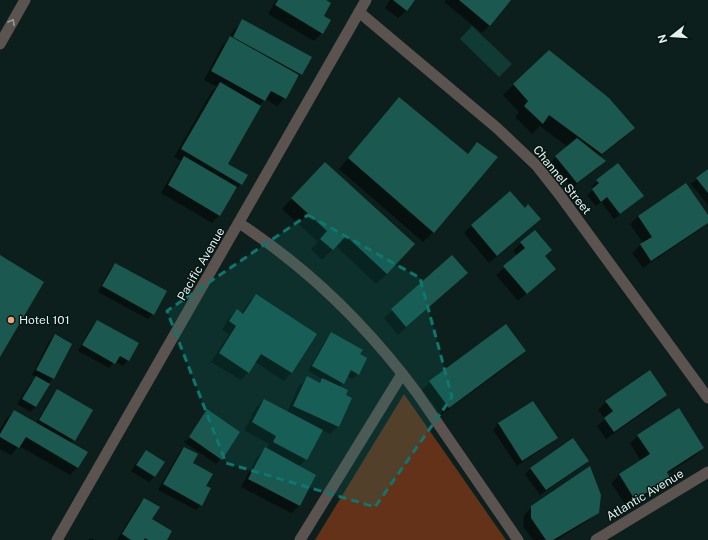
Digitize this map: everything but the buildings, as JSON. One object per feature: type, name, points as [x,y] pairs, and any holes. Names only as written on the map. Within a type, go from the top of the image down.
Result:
[{"type":"street","points":[[0,44],[25,0]]},
{"type":"street","name":"Pacific Avenue","points":[[57,540],[366,0]]},
{"type":"street","name":"Channel Street","points":[[359,12],[497,128],[536,166],[563,200],[708,398]]},
{"type":"street","points":[[239,223],[283,254],[314,281],[341,305],[372,339],[416,393],[518,540]]},
{"type":"street","points":[[300,540],[402,374]]},
{"type":"street","name":"Atlantic Avenue","points":[[596,540],[708,472]]},
{"type":"highlighted area","points":[[308,215],[420,278],[452,397],[375,507],[226,463],[167,311]]},
{"type":"shaded area","points":[[472,26],[512,64],[499,77],[460,39]]},
{"type":"shaded area","points":[[404,394],[506,540],[315,540]]},
{"type":"place","name":"Hotel 101","points":[[11,320]]}]
